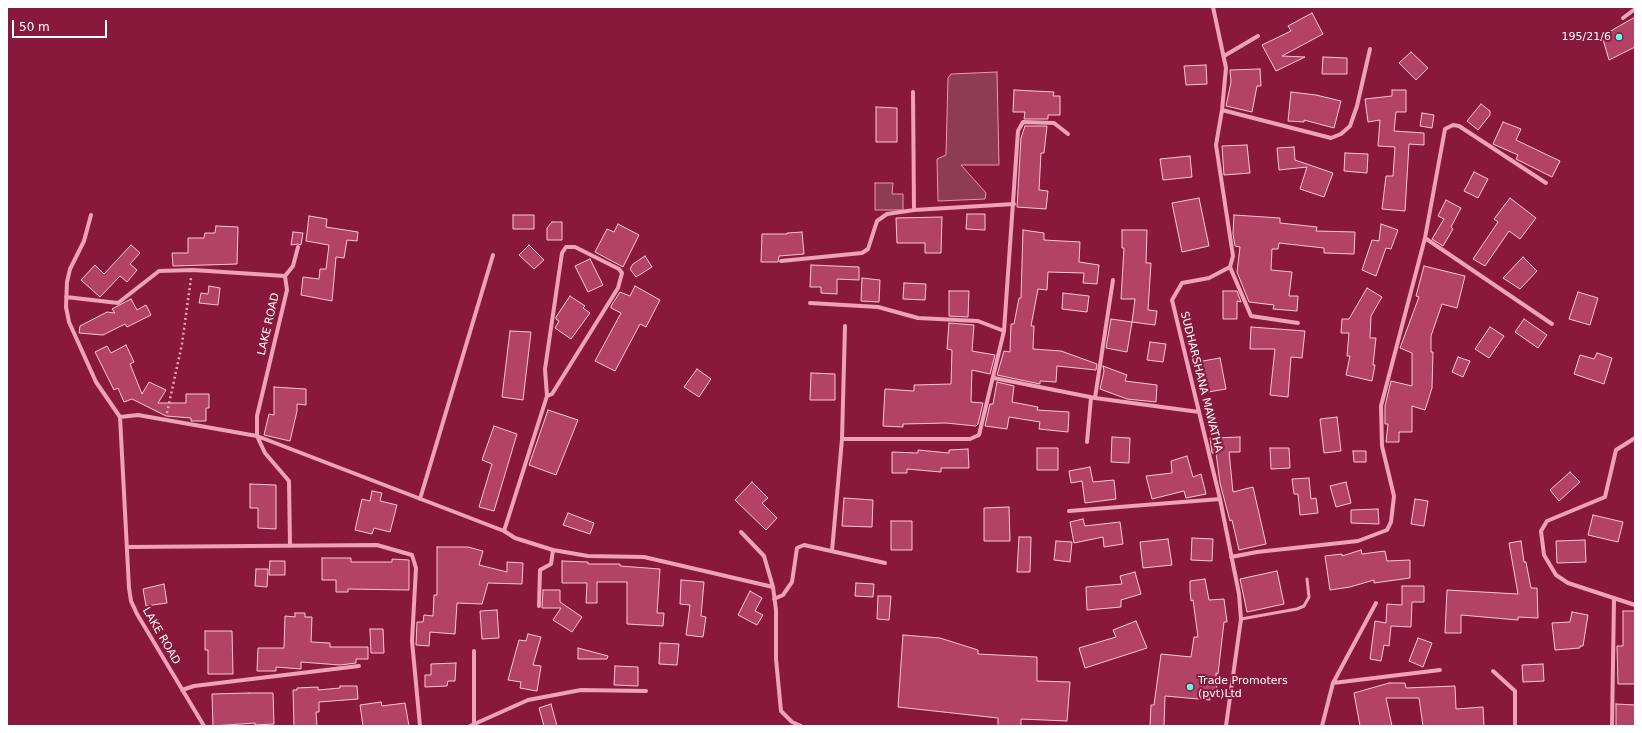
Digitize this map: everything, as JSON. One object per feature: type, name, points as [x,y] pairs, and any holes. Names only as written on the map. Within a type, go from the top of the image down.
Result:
[{"type":"street","points":[[1213,7],[1226,68],[1222,110],[1216,145],[1233,256],[1230,267],[1251,316],[1298,323]]},
{"type":"street","points":[[1623,18],[1635,9]]},
{"type":"street","points":[[1224,56],[1258,36]]},
{"type":"street","points":[[1222,110],[1331,138],[1341,134],[1350,126],[1370,49]]},
{"type":"street","points":[[913,92],[914,210]]},
{"type":"street","points":[[842,438],[970,439],[979,435],[994,378],[1004,331],[1018,130],[1023,122],[1054,123],[1068,134]]},
{"type":"street","points":[[1231,557],[1257,552],[1358,541],[1387,530],[1391,522],[1394,496],[1382,446],[1381,406],[1425,238],[1445,129],[1453,125],[1459,126],[1546,183]]},
{"type":"street","points":[[781,260],[862,253],[868,249],[877,221],[887,214],[914,210],[1014,204]]},
{"type":"street","points":[[91,215],[84,241],[70,269],[66,296],[69,322],[96,382],[120,417],[138,415],[257,436],[504,531],[515,538],[553,550],[588,556],[644,557],[773,588]]},
{"type":"street","points":[[1425,238],[1552,324]]},
{"type":"street","points":[[285,276],[292,266],[298,247]]},
{"type":"street","points":[[504,531],[547,396],[545,369],[562,254],[566,247],[575,247],[619,269],[622,273],[614,295],[552,394],[547,396]]},
{"type":"street","points":[[420,499],[493,255]]},
{"type":"street","name":"SUDHARSHANA MAWATHA","points":[[1226,726],[1241,619],[1238,594],[1220,499],[1172,300],[1182,283],[1209,278],[1230,267]]},
{"type":"street","name":"LAKE ROAD","points":[[66,296],[118,302],[159,271],[193,270],[285,276],[287,290],[257,416],[257,436],[265,453],[289,481],[290,546]]},
{"type":"street","points":[[1087,442],[1112,280]]},
{"type":"street","points":[[810,303],[878,307],[918,318],[978,321],[1004,331]]},
{"type":"street","points":[[832,552],[842,438],[845,326]]},
{"type":"street","points":[[994,378],[1093,398],[1199,412]]},
{"type":"street","name":"LAKE ROAD","points":[[120,417],[127,547],[132,601],[137,614],[204,726]]},
{"type":"street","points":[[1635,438],[1616,450],[1605,497],[1547,521],[1541,532],[1544,555],[1556,575],[1568,583],[1635,605]]},
{"type":"street","points":[[1069,511],[1220,499]]},
{"type":"street","points":[[741,532],[764,556],[773,588],[776,610],[776,659],[781,711],[792,722],[801,726]]},
{"type":"street","points":[[127,547],[377,546],[412,555],[416,568],[412,642],[420,726]]},
{"type":"street","points":[[774,599],[782,595],[792,582],[797,548],[804,546],[885,563]]},
{"type":"street","points":[[539,606],[540,570],[551,564],[553,550]]},
{"type":"street","points":[[1612,726],[1614,599]]},
{"type":"street","points":[[1322,726],[1333,684],[1376,603]]},
{"type":"street","points":[[474,651],[472,725],[528,700],[581,690],[646,692]]},
{"type":"street","points":[[182,690],[194,686],[359,666]]},
{"type":"street","points":[[1333,684],[1440,670]]},
{"type":"street","points":[[1493,671],[1515,691],[1515,726]]},
{"type":"lane","points":[[1241,619],[1297,609],[1304,606],[1309,597],[1307,579]]},
{"type":"path","points":[[165,420],[182,344],[193,270]]},
{"type":"shaded area","points":[[997,72],[999,165],[961,165],[986,193],[985,199],[938,201],[937,159],[946,155],[948,78],[951,74]]},
{"type":"shaded area","points":[[875,183],[893,183],[892,194],[903,194],[903,210],[875,210]]},
{"type":"building","points":[[1312,13],[1323,34],[1282,56],[1305,57],[1276,71],[1262,45],[1291,31],[1288,26]]},
{"type":"building","name":"195/21/6","points":[[1635,17],[1635,47],[1609,60],[1602,36]]},
{"type":"building","points":[[1411,52],[1428,68],[1416,80],[1399,63]]},
{"type":"building","points":[[1323,57],[1347,58],[1347,74],[1322,74]]},
{"type":"building","points":[[1206,65],[1207,84],[1186,85],[1184,66]]},
{"type":"building","points":[[1260,69],[1261,86],[1257,86],[1252,112],[1226,106],[1231,82],[1230,70]]},
{"type":"building","points":[[1014,90],[1054,92],[1053,96],[1060,96],[1060,115],[1048,115],[1048,119],[1024,119],[1025,112],[1013,112]]},
{"type":"building","points":[[1392,90],[1406,90],[1406,112],[1396,112],[1394,131],[1424,133],[1424,145],[1409,144],[1405,211],[1382,209],[1386,176],[1393,176],[1395,147],[1378,146],[1380,120],[1368,122],[1365,99],[1392,96]]},
{"type":"building","points":[[1291,92],[1316,95],[1341,101],[1334,128],[1304,120],[1304,122],[1288,121]]},
{"type":"building","points":[[1481,104],[1490,111],[1490,115],[1478,130],[1467,121]]},
{"type":"building","points":[[876,107],[897,108],[897,142],[876,142]]},
{"type":"building","points":[[1422,113],[1434,115],[1432,128],[1420,126]]},
{"type":"building","points":[[1503,122],[1521,129],[1516,140],[1560,161],[1552,177],[1516,159],[1518,155],[1493,144]]},
{"type":"building","points":[[1025,126],[1047,126],[1044,153],[1041,153],[1039,190],[1048,191],[1046,209],[1017,207],[1021,138]]},
{"type":"building","points":[[1247,145],[1250,173],[1224,175],[1222,146]]},
{"type":"building","points":[[1294,147],[1295,160],[1333,173],[1324,197],[1300,189],[1307,167],[1279,170],[1277,148]]},
{"type":"building","points":[[1345,153],[1368,154],[1367,173],[1344,171]]},
{"type":"building","points":[[1190,156],[1192,177],[1163,180],[1160,159]]},
{"type":"building","points":[[1474,172],[1488,179],[1478,198],[1464,191]]},
{"type":"building","points":[[1199,198],[1209,246],[1182,252],[1172,203]]},
{"type":"building","points":[[1510,198],[1536,218],[1520,239],[1509,231],[1485,266],[1473,259],[1498,222],[1494,219]]},
{"type":"building","points":[[1446,200],[1461,208],[1451,227],[1453,229],[1443,246],[1432,239],[1444,219],[1438,216]]},
{"type":"building","points":[[967,214],[985,214],[985,230],[966,229]]},
{"type":"building","points":[[513,215],[534,215],[534,229],[513,229]]},
{"type":"building","points":[[1234,215],[1280,218],[1280,223],[1317,227],[1316,231],[1355,232],[1354,254],[1324,253],[1324,248],[1279,243],[1278,249],[1272,249],[1271,270],[1292,272],[1289,296],[1298,296],[1297,311],[1273,309],[1274,305],[1249,302],[1237,272],[1240,247],[1235,246],[1233,234]]},
{"type":"building","points":[[309,216],[327,219],[326,227],[358,232],[357,241],[347,240],[344,258],[336,257],[332,301],[301,295],[303,277],[319,279],[320,269],[326,269],[329,245],[306,241]]},
{"type":"building","points":[[942,217],[941,253],[925,253],[925,243],[897,243],[896,218]]},
{"type":"building","points":[[552,222],[562,222],[562,240],[547,240],[547,228]]},
{"type":"building","points":[[618,224],[639,235],[623,267],[595,252],[607,229],[614,232]]},
{"type":"building","points":[[1381,224],[1398,230],[1391,249],[1386,248],[1376,276],[1362,270],[1372,240],[1379,241]]},
{"type":"building","points":[[216,226],[238,227],[237,264],[173,266],[172,253],[188,253],[188,238],[204,238],[205,233],[215,233]]},
{"type":"building","points":[[1023,230],[1044,233],[1044,240],[1080,242],[1079,262],[1099,265],[1097,284],[1083,283],[1084,273],[1048,272],[1047,290],[1038,289],[1031,326],[1034,326],[1033,349],[1061,351],[1097,364],[1096,370],[1057,366],[1056,382],[1040,381],[1040,384],[997,375],[1004,351],[1010,352],[1011,324],[1014,324],[1019,298],[1021,298]]},
{"type":"building","points":[[1122,230],[1147,230],[1146,263],[1151,263],[1148,310],[1157,311],[1155,325],[1132,322],[1135,299],[1121,299],[1124,248],[1122,248]]},
{"type":"building","points":[[293,232],[303,233],[301,245],[291,245]]},
{"type":"building","points":[[802,232],[804,254],[779,256],[778,262],[761,262],[762,234],[787,234]]},
{"type":"building","points":[[131,245],[140,253],[130,264],[137,270],[127,282],[120,276],[100,297],[81,280],[95,265],[104,274]]},
{"type":"building","points":[[529,245],[544,260],[534,269],[519,255]]},
{"type":"building","points":[[645,256],[652,267],[636,277],[630,269],[633,264]]},
{"type":"building","points":[[1523,257],[1537,271],[1520,289],[1503,278]]},
{"type":"building","points":[[590,259],[603,285],[588,292],[575,266]]},
{"type":"building","points":[[811,265],[859,267],[859,280],[837,279],[837,294],[821,293],[821,287],[810,287]]},
{"type":"building","points":[[1424,266],[1465,276],[1457,308],[1442,304],[1431,336],[1431,352],[1433,352],[1432,388],[1425,410],[1412,406],[1412,432],[1399,432],[1399,442],[1386,442],[1388,424],[1385,424],[1385,406],[1391,381],[1412,386],[1412,353],[1400,348],[1419,297],[1416,296]]},
{"type":"building","points":[[862,278],[880,280],[879,302],[861,301]]},
{"type":"building","points":[[904,283],[926,284],[925,300],[903,299]]},
{"type":"building","points":[[209,286],[220,288],[218,305],[199,303],[201,293],[208,294]]},
{"type":"building","points":[[635,286],[660,300],[646,327],[640,324],[615,371],[595,361],[621,313],[611,308],[611,306],[620,292],[630,296]]},
{"type":"building","points":[[1367,288],[1382,297],[1371,316],[1370,338],[1376,338],[1373,365],[1375,365],[1372,381],[1346,375],[1350,356],[1347,356],[1349,333],[1341,333],[1342,319],[1349,319]]},
{"type":"building","points":[[949,291],[969,291],[968,317],[949,316]]},
{"type":"building","points":[[1223,291],[1237,291],[1241,302],[1237,301],[1237,319],[1223,319]]},
{"type":"building","points":[[1578,292],[1598,298],[1590,325],[1569,319]]},
{"type":"building","points":[[1063,293],[1089,296],[1087,312],[1062,309]]},
{"type":"building","points":[[570,296],[585,306],[583,308],[590,313],[571,339],[555,328],[559,321],[556,317]]},
{"type":"building","points":[[131,299],[137,310],[146,305],[151,315],[127,327],[125,324],[103,335],[79,333],[80,326],[107,312],[115,313],[112,309]]},
{"type":"building","points":[[1111,319],[1132,322],[1127,352],[1106,348]]},
{"type":"building","points":[[1524,319],[1547,335],[1538,348],[1515,332]]},
{"type":"building","points":[[949,323],[974,325],[972,351],[995,355],[990,374],[972,370],[971,402],[983,403],[978,424],[976,426],[946,423],[903,424],[903,427],[883,426],[885,389],[914,391],[914,385],[951,384],[952,350],[947,349]]},
{"type":"building","points":[[1251,327],[1305,331],[1302,358],[1291,357],[1288,397],[1270,395],[1275,349],[1250,349]]},
{"type":"building","points":[[1490,327],[1504,336],[1489,358],[1475,349]]},
{"type":"building","points":[[510,331],[531,332],[523,400],[502,397]]},
{"type":"building","points":[[1150,342],[1166,344],[1163,362],[1147,360]]},
{"type":"building","points":[[126,345],[134,362],[130,364],[142,394],[149,382],[166,390],[158,403],[186,403],[186,394],[209,394],[209,408],[206,408],[206,421],[191,421],[191,418],[166,416],[132,399],[124,402],[118,388],[114,390],[95,352],[107,346],[111,353]]},
{"type":"building","points":[[1597,353],[1612,358],[1604,384],[1574,374],[1580,355],[1594,359]]},
{"type":"building","points":[[1458,357],[1470,361],[1463,377],[1452,372]]},
{"type":"building","points":[[1220,358],[1226,389],[1202,393],[1197,362]]},
{"type":"building","points":[[1103,366],[1127,375],[1125,381],[1157,385],[1156,402],[1127,399],[1100,389],[1104,371]]},
{"type":"building","points":[[697,369],[711,379],[699,397],[684,387]]},
{"type":"building","points":[[811,373],[835,374],[835,400],[810,400]]},
{"type":"building","points":[[997,382],[1014,386],[1012,402],[1038,407],[1037,410],[1069,412],[1068,432],[1039,429],[1040,422],[1009,417],[1007,429],[985,426],[990,404],[993,404]]},
{"type":"building","points":[[274,387],[306,389],[306,405],[297,404],[297,411],[290,441],[264,435],[269,414],[274,415]]},
{"type":"building","points":[[548,410],[578,420],[556,475],[529,465]]},
{"type":"building","points":[[1337,417],[1341,451],[1324,453],[1320,419]]},
{"type":"building","points":[[494,426],[517,434],[494,511],[479,507],[492,464],[482,460]]},
{"type":"building","points":[[1112,437],[1130,438],[1129,463],[1111,462]]},
{"type":"building","points":[[1240,437],[1240,452],[1229,452],[1233,492],[1253,487],[1266,544],[1239,550],[1232,520],[1230,521],[1220,483],[1216,453],[1212,453],[1210,438]]},
{"type":"building","points":[[1037,448],[1058,448],[1058,470],[1037,470]]},
{"type":"building","points":[[1270,448],[1289,448],[1290,468],[1271,469]]},
{"type":"building","points":[[968,449],[969,468],[941,468],[941,472],[907,469],[907,473],[892,473],[892,452],[918,453],[918,450],[949,453],[949,450]]},
{"type":"building","points":[[1353,451],[1366,451],[1366,462],[1354,462]]},
{"type":"building","points":[[1187,456],[1193,477],[1201,474],[1206,494],[1186,498],[1184,491],[1152,499],[1146,476],[1172,473],[1171,461]]},
{"type":"building","points":[[1090,467],[1093,482],[1114,480],[1116,499],[1085,503],[1082,481],[1071,483],[1069,471]]},
{"type":"building","points":[[1570,472],[1580,482],[1559,501],[1550,490]]},
{"type":"building","points":[[1309,478],[1311,499],[1316,498],[1318,513],[1300,515],[1298,494],[1294,494],[1292,479]]},
{"type":"building","points":[[752,482],[768,498],[762,503],[777,518],[766,530],[735,500]]},
{"type":"building","points":[[1346,482],[1351,503],[1336,507],[1330,486]]},
{"type":"building","points":[[250,484],[276,485],[276,529],[258,528],[258,508],[250,508]]},
{"type":"building","points":[[372,491],[382,493],[380,501],[397,505],[390,532],[374,528],[372,534],[355,530],[362,499],[370,501]]},
{"type":"building","points":[[844,498],[873,500],[872,527],[842,526]]},
{"type":"building","points":[[1415,499],[1428,501],[1424,526],[1411,524]]},
{"type":"building","points":[[1009,507],[1010,541],[984,541],[984,508]]},
{"type":"building","points":[[1378,509],[1379,524],[1351,523],[1351,510]]},
{"type":"building","points":[[568,513],[594,523],[590,534],[563,525]]},
{"type":"building","points":[[1593,515],[1623,522],[1618,542],[1588,535]]},
{"type":"building","points":[[1083,519],[1085,526],[1120,522],[1123,544],[1104,547],[1103,537],[1074,543],[1070,522]]},
{"type":"building","points":[[891,521],[912,521],[912,550],[891,550]]},
{"type":"building","points":[[1019,537],[1031,537],[1030,572],[1017,572]]},
{"type":"building","points":[[1192,538],[1213,539],[1212,561],[1191,560]]},
{"type":"building","points":[[1168,539],[1172,565],[1143,568],[1140,542]]},
{"type":"building","points":[[1585,540],[1586,562],[1557,563],[1556,541]]},
{"type":"building","points":[[1056,541],[1072,542],[1070,562],[1054,560]]},
{"type":"building","points":[[1521,541],[1524,562],[1526,562],[1531,588],[1537,588],[1538,618],[1518,617],[1518,620],[1461,615],[1461,633],[1445,633],[1447,590],[1518,594],[1509,543]]},
{"type":"building","points":[[437,547],[468,547],[483,551],[479,565],[507,572],[507,562],[523,563],[522,584],[488,583],[482,604],[457,603],[455,634],[430,632],[429,646],[416,645],[417,622],[423,622],[424,615],[433,616],[434,595],[437,595]]},
{"type":"building","points":[[1361,550],[1362,554],[1385,551],[1387,561],[1410,560],[1410,578],[1374,583],[1374,580],[1350,587],[1330,590],[1325,556],[1342,554],[1342,556]]},
{"type":"building","points":[[322,558],[351,558],[351,562],[392,562],[392,559],[409,560],[409,590],[348,589],[348,592],[336,592],[336,580],[322,580]]},
{"type":"building","points":[[270,561],[285,561],[285,575],[269,575]]},
{"type":"building","points":[[562,561],[588,562],[588,564],[620,564],[620,566],[660,569],[657,613],[664,613],[663,626],[627,624],[627,582],[597,582],[597,603],[586,603],[587,583],[562,583]]},
{"type":"building","points":[[256,569],[268,569],[267,587],[255,586]]},
{"type":"building","points":[[1277,571],[1284,604],[1247,612],[1240,579]]},
{"type":"building","points":[[1135,572],[1141,594],[1121,600],[1121,607],[1087,610],[1086,587],[1122,584],[1120,576]]},
{"type":"building","points":[[1205,579],[1209,600],[1224,599],[1227,622],[1224,622],[1218,674],[1216,673],[1217,693],[1210,693],[1210,700],[1165,696],[1164,726],[1150,726],[1151,705],[1154,705],[1161,654],[1191,657],[1194,637],[1198,637],[1193,600],[1191,601],[1190,581]]},
{"type":"building","points":[[681,580],[704,582],[701,616],[706,617],[703,637],[686,635],[690,605],[680,604]]},
{"type":"building","points":[[856,583],[874,584],[873,597],[855,596]]},
{"type":"building","points":[[164,584],[167,603],[146,606],[143,589]]},
{"type":"building","points":[[1402,586],[1424,586],[1424,602],[1412,602],[1411,627],[1391,626],[1389,646],[1384,645],[1381,661],[1370,659],[1375,621],[1386,623],[1387,604],[1402,605]]},
{"type":"building","points":[[543,590],[560,590],[560,602],[582,617],[572,632],[553,620],[561,608],[542,608]]},
{"type":"building","points":[[750,591],[762,598],[755,611],[763,615],[757,625],[738,615]]},
{"type":"building","points":[[878,596],[891,596],[889,620],[877,619]]},
{"type":"building","points":[[497,610],[499,638],[482,639],[480,611]]},
{"type":"building","points":[[1623,611],[1635,611],[1635,684],[1618,684],[1617,646],[1623,646]]},
{"type":"building","points":[[1572,612],[1588,615],[1583,646],[1580,646],[1580,648],[1555,650],[1552,623],[1570,622]]},
{"type":"building","points":[[295,613],[305,613],[305,617],[312,617],[311,642],[330,643],[330,647],[368,647],[368,659],[356,659],[356,663],[340,665],[301,662],[301,669],[276,667],[276,671],[257,671],[258,648],[284,648],[285,616],[295,617]]},
{"type":"building","points":[[1136,621],[1147,648],[1085,668],[1079,648],[1116,637],[1113,630]]},
{"type":"building","points":[[370,629],[383,629],[384,653],[371,653]]},
{"type":"building","points":[[205,631],[232,631],[233,674],[208,674],[208,650],[205,650]]},
{"type":"building","points":[[528,634],[541,637],[533,665],[541,666],[537,691],[520,688],[521,682],[508,680],[519,640],[526,641]]},
{"type":"building","points":[[903,635],[940,638],[978,650],[978,654],[1037,657],[1037,681],[1070,682],[1067,721],[1021,719],[1021,726],[998,726],[998,718],[898,707]]},
{"type":"building","points":[[1418,638],[1432,643],[1423,667],[1409,661]]},
{"type":"building","points":[[660,643],[679,644],[677,665],[659,664]]},
{"type":"building","points":[[578,648],[608,656],[607,659],[578,659]]},
{"type":"building","points":[[456,663],[455,681],[448,681],[447,686],[425,687],[425,675],[431,675],[431,664]]},
{"type":"building","points":[[1543,664],[1544,681],[1523,682],[1522,665]]},
{"type":"building","points":[[615,666],[638,667],[638,686],[614,685]]},
{"type":"building","points":[[1389,683],[1405,683],[1406,688],[1455,686],[1456,709],[1483,707],[1484,726],[1423,726],[1419,698],[1386,698],[1392,726],[1360,726],[1354,693]]},
{"type":"building","points":[[340,686],[357,686],[358,699],[319,702],[319,712],[316,712],[317,726],[294,726],[293,690],[297,690],[297,688],[318,687],[318,690],[340,688]]},
{"type":"building","points":[[273,693],[274,724],[255,725],[255,723],[213,726],[212,694]]},
{"type":"building","points":[[381,702],[382,706],[405,703],[409,726],[363,726],[360,705]]},
{"type":"building","points":[[551,704],[557,726],[544,726],[539,708]]},
{"type":"building","points":[[1616,704],[1635,705],[1635,726],[1616,726]]},
{"type":"place","name":"195/21/6","points":[[1619,37]]},
{"type":"place","name":"Trade Promoters (pvt)Ltd","points":[[1190,687]]}]
